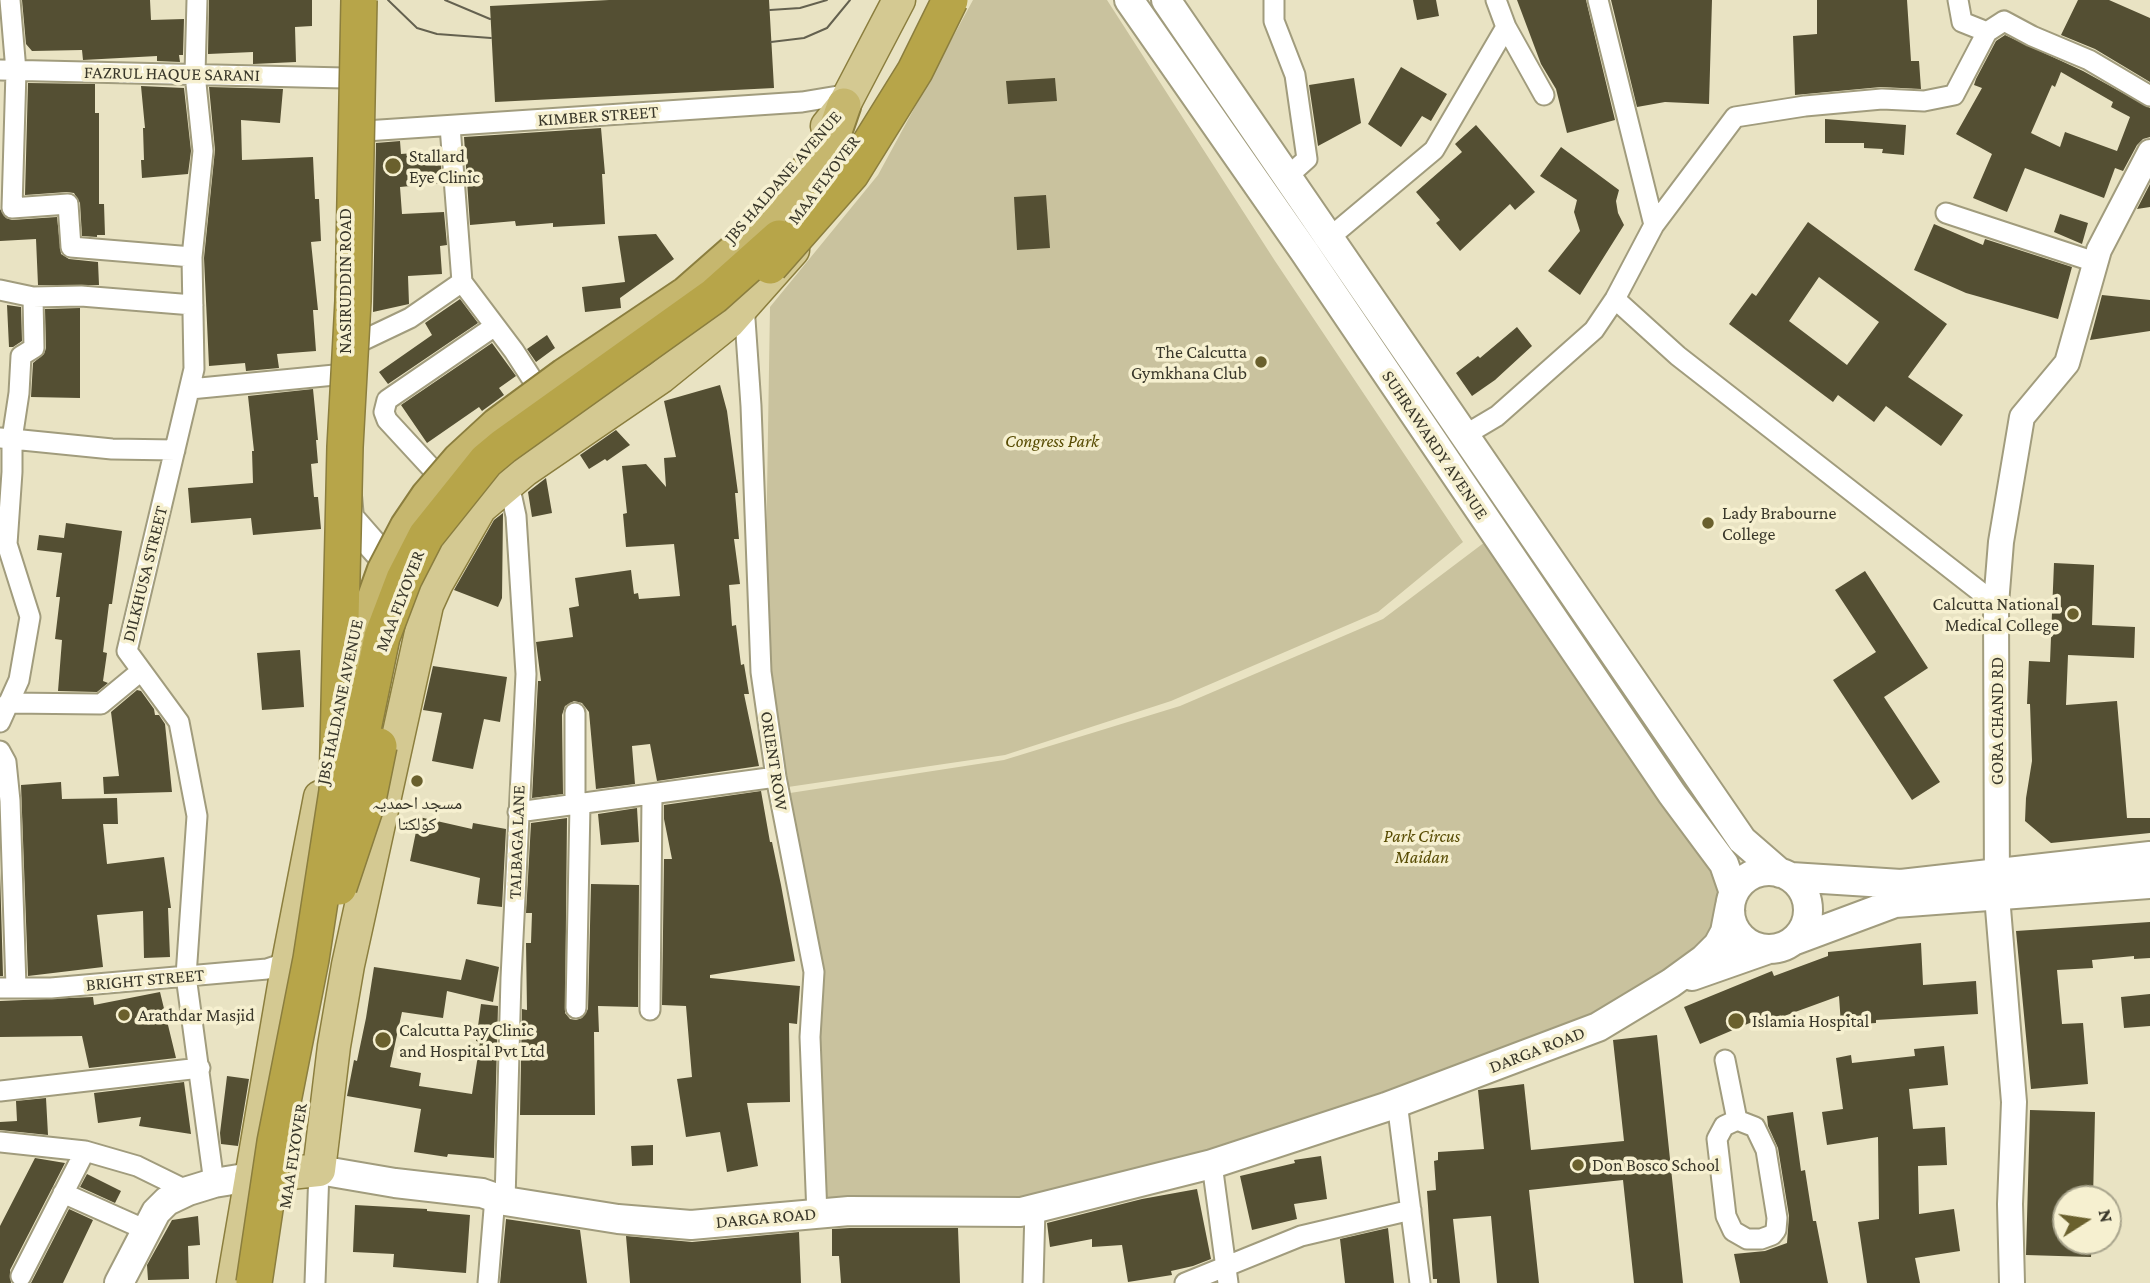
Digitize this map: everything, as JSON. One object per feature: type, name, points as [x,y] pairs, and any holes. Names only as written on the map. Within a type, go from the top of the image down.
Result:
[{"type":"highway","points":[[338,749],[345,447],[354,301],[359,0]]},
{"type":"highway","name":"MAA FLYOVER","points":[[276,1283],[286,1197],[324,978],[353,781],[382,637],[404,579],[426,536],[486,461],[714,296],[802,214],[831,177],[869,120],[936,0]]},
{"type":"highway","points":[[337,894],[368,800],[408,601],[453,518],[514,461],[648,367],[738,296],[785,251],[851,174],[915,71],[950,0]]},
{"type":"highway","name":"MAA FLYOVER","points":[[254,1283],[275,1142],[311,959],[334,810],[338,749],[365,624],[384,571],[407,527],[428,496],[459,460],[498,425],[565,374],[687,293],[769,221],[833,137],[847,99]]},
{"type":"main road","name":"NASIRUDDIN ROAD","points":[[342,0],[345,78],[345,471],[349,518],[378,551]]},
{"type":"main road","name":"JBS HALDANE AVENUE","points":[[233,1283],[288,962],[349,642],[378,551],[390,523],[479,426],[534,382],[712,258],[772,195],[847,99],[898,0]]},
{"type":"main road","name":"MAA FLYOVER","points":[[319,1170],[334,1046],[348,965],[427,605],[437,583],[480,508],[525,470],[661,377],[729,322],[852,184],[960,0]]},
{"type":"main road","name":"SUHRAWARDY AVENUE","points":[[1129,0],[1304,251],[1672,794],[1724,864],[1732,900]]},
{"type":"main road","name":"SUHRAWARDY AVENUE","points":[[1166,0],[1742,840],[1786,875]]},
{"type":"main road","points":[[378,551],[437,583]]},
{"type":"main road","points":[[1997,885],[2150,856]]},
{"type":"main road","points":[[1786,875],[1800,887],[1807,900],[1808,913],[1800,935],[1781,945],[1756,947],[1744,940],[1732,920],[1732,900],[1741,882],[1752,874],[1767,871],[1786,875],[1901,884],[2150,884]]},
{"type":"main road","name":"DARGA ROAD","points":[[1671,983],[1895,902],[1997,885]]},
{"type":"main road","name":"DARGA ROAD","points":[[319,1170],[395,1183],[482,1193],[500,1199],[618,1219],[691,1225],[849,1211],[1021,1212],[1212,1164],[1397,1102],[1598,1027],[1671,983],[1704,959],[1726,932],[1732,900]]},
{"type":"main road","points":[[119,1283],[156,1212],[162,1206],[201,1187],[251,1177],[319,1170]]},
{"type":"street","points":[[9,0],[6,209],[68,204],[71,247],[192,257]]},
{"type":"street","name":"DILKHUSA STREET","points":[[197,0],[195,74],[202,151],[192,257],[194,369],[127,651],[179,722],[197,816],[186,976],[200,1068],[201,1187]]},
{"type":"street","points":[[1274,0],[1274,21],[1295,75],[1307,159],[1288,176]]},
{"type":"street","points":[[1496,0],[1506,27],[1544,95]]},
{"type":"street","points":[[1598,0],[1654,225]]},
{"type":"street","points":[[1958,0],[1962,22],[1987,32]]},
{"type":"street","points":[[1465,435],[1497,416],[1594,330],[1615,299],[1654,225],[1735,117],[1805,106],[1882,99],[1924,101],[1954,95],[1987,32],[2004,21],[2089,60],[2150,96]]},
{"type":"street","points":[[1329,238],[1434,150],[1506,27]]},
{"type":"street","name":"FAZRUL HAQUE SARANI","points":[[8,70],[345,78]]},
{"type":"street","name":"KIMBER STREET","points":[[345,132],[847,99]]},
{"type":"street","points":[[450,126],[462,282],[534,382]]},
{"type":"street","name":"GORA CHAND RD","points":[[2012,1283],[2010,1204],[2014,1102],[1997,885],[1996,604],[2001,542],[2022,417],[2067,363],[2099,250],[2150,152]]},
{"type":"street","points":[[1947,212],[2095,262]]},
{"type":"street","points":[[190,388],[345,361],[462,282]]},
{"type":"street","points":[[0,290],[33,297],[81,296],[193,305]]},
{"type":"street","points":[[0,722],[19,680],[30,617],[7,544],[12,472],[6,439],[19,393],[21,356],[34,348],[33,297]]},
{"type":"street","points":[[1615,299],[1678,356],[1996,604]]},
{"type":"street","name":"ORIENT ROW","points":[[744,305],[751,406],[761,672],[776,777],[814,972],[810,1037],[817,1215]]},
{"type":"street","points":[[435,471],[387,420],[384,412],[387,400],[495,326]]},
{"type":"street","points":[[6,439],[112,449],[175,450]]},
{"type":"street","name":"TALBAGA LANE","points":[[488,1283],[500,1199],[526,674],[516,516],[509,484]]},
{"type":"street","points":[[8,703],[101,704],[141,670]]},
{"type":"street","points":[[575,713],[578,805],[576,1008]]},
{"type":"street","points":[[0,751],[6,762],[10,801],[8,988]]},
{"type":"street","points":[[518,812],[776,777]]},
{"type":"street","points":[[650,1010],[652,795]]},
{"type":"street","name":"BRIGHT STREET","points":[[8,988],[51,988],[267,969],[288,962]]},
{"type":"street","points":[[1725,1060],[1737,1119]]},
{"type":"street","points":[[0,1091],[200,1068]]},
{"type":"street","points":[[1397,1102],[1420,1283]]},
{"type":"street","points":[[1737,1119],[1755,1127],[1766,1150],[1777,1218],[1776,1230],[1772,1235],[1761,1239],[1747,1239],[1733,1231],[1726,1216],[1717,1139],[1724,1125],[1737,1119]]},
{"type":"street","points":[[0,1142],[85,1151],[201,1187]]},
{"type":"street","points":[[21,1276],[85,1151]]},
{"type":"street","points":[[1212,1164],[1227,1275]]},
{"type":"street","points":[[315,1283],[319,1170]]},
{"type":"street","points":[[64,1192],[146,1230]]},
{"type":"street","points":[[1033,1283],[1035,1209]]},
{"type":"street","points":[[1185,1283],[1227,1275],[1301,1237],[1410,1210]]},
{"type":"green space","name":"Congress Park","points":[[973,0],[1107,0],[1275,261],[1463,542],[1378,612],[1171,701],[1005,755],[788,787],[773,701],[766,555],[770,307],[878,175]]},
{"type":"green space","name":"Park Circus Maidan","points":[[1485,542],[1663,797],[1747,911],[1587,1024],[1202,1167],[1020,1202],[825,1201],[818,1043],[825,972],[790,793],[1004,760],[1180,706],[1383,619]]},
{"type":"building","points":[[22,0],[150,0],[151,20],[184,19],[183,55],[179,55],[180,62],[157,61],[157,56],[83,60],[82,50],[32,51],[26,44]]},
{"type":"building","points":[[209,0],[312,0],[312,26],[295,27],[296,62],[253,64],[253,52],[208,54]]},
{"type":"building","points":[[609,0],[769,0],[774,88],[495,102],[490,6]]},
{"type":"building","points":[[1413,0],[1436,0],[1439,16],[1417,20]]},
{"type":"building","points":[[1517,0],[1586,0],[1615,120],[1567,133],[1556,89],[1541,64]]},
{"type":"building","points":[[1611,0],[1712,0],[1709,104],[1665,102],[1637,107]]},
{"type":"building","points":[[1817,0],[1907,0],[1911,61],[1919,61],[1921,89],[1881,87],[1795,95],[1793,36],[1817,34]]},
{"type":"building","points":[[2078,0],[2109,0],[2150,18],[2150,82],[2095,49],[2061,35]]},
{"type":"building","points":[[2005,35],[2083,71],[2150,108],[2150,137],[2137,145],[2123,171],[2115,168],[2104,198],[2025,168],[2007,212],[1973,198],[1992,154],[1956,134],[1982,88],[1974,85],[1996,41]],"holes":[[[2061,72],[2113,102],[2111,107],[2130,117],[2117,151],[2065,132],[2060,147],[2031,133],[2052,85],[2055,87]]]},
{"type":"building","points":[[1401,67],[1447,94],[1431,121],[1422,116],[1401,147],[1368,124]]},
{"type":"building","points":[[1055,78],[1057,101],[1008,104],[1006,81]]},
{"type":"building","points":[[1354,78],[1361,123],[1318,146],[1309,85]]},
{"type":"building","points":[[28,83],[95,84],[95,113],[99,113],[99,204],[104,204],[105,235],[82,236],[80,203],[74,193],[25,195]]},
{"type":"building","points":[[141,86],[184,88],[191,151],[188,174],[142,178],[145,128]]},
{"type":"building","points":[[209,87],[283,89],[280,123],[241,120],[242,160],[313,157],[321,241],[311,242],[318,310],[313,310],[316,351],[277,354],[279,368],[246,371],[245,363],[209,366],[204,258],[215,150]]},
{"type":"building","points":[[1825,119],[1906,125],[1904,155],[1882,153],[1883,149],[1864,148],[1864,143],[1825,143]]},
{"type":"building","points":[[1476,125],[1535,192],[1515,210],[1510,204],[1460,251],[1436,223],[1440,220],[1416,192],[1462,152],[1455,144]]},
{"type":"building","points":[[601,128],[605,224],[553,227],[553,223],[516,226],[515,221],[470,225],[464,137]]},
{"type":"building","points":[[400,141],[401,154],[440,151],[442,183],[400,187],[402,214],[444,212],[447,245],[440,246],[442,274],[408,276],[409,304],[373,312],[376,143]]},
{"type":"building","points":[[1561,147],[1619,190],[1616,201],[1624,225],[1580,295],[1548,271],[1580,231],[1574,212],[1577,200],[1540,176]]},
{"type":"building","points":[[2150,184],[2150,207],[2137,209]]},
{"type":"building","points":[[1046,195],[1050,248],[1017,250],[1014,197]]},
{"type":"building","points":[[0,209],[6,218],[12,220],[57,217],[61,254],[69,259],[98,262],[99,285],[38,285],[36,239],[0,241]]},
{"type":"building","points":[[2060,214],[2088,223],[2082,244],[2054,232]]},
{"type":"building","points":[[1808,222],[1947,324],[1908,377],[1963,415],[1941,446],[1886,406],[1874,422],[1838,395],[1833,402],[1729,324],[1752,293],[1756,296]],"holes":[[[1819,277],[1879,322],[1847,365],[1789,321]]]},
{"type":"building","points":[[1934,224],[1983,245],[1985,239],[2072,267],[2058,319],[1966,293],[1914,270]]},
{"type":"building","points":[[656,234],[674,259],[620,298],[621,308],[585,312],[582,287],[625,282],[618,236]]},
{"type":"building","points":[[2102,295],[2150,300],[2150,331],[2090,340]]},
{"type":"building","points":[[460,299],[478,323],[388,384],[379,372],[432,335],[425,323]]},
{"type":"building","points":[[7,305],[21,307],[22,341],[13,347],[9,347]]},
{"type":"building","points":[[80,308],[80,398],[31,397],[33,363],[44,354],[46,348],[45,309]]},
{"type":"building","points":[[1517,327],[1532,346],[1495,380],[1472,396],[1456,373],[1478,356],[1480,358]]},
{"type":"building","points":[[547,335],[555,348],[536,362],[527,349]]},
{"type":"building","points":[[492,343],[516,376],[499,388],[504,395],[482,411],[479,407],[427,443],[401,405]]},
{"type":"building","points":[[720,385],[727,411],[738,493],[735,493],[739,539],[734,539],[740,584],[729,585],[732,626],[736,625],[741,665],[744,664],[749,694],[744,694],[759,766],[657,781],[650,744],[632,746],[635,784],[596,789],[589,712],[582,703],[574,701],[565,706],[562,715],[563,794],[532,798],[538,681],[541,681],[536,642],[573,637],[569,608],[579,606],[575,578],[631,570],[634,594],[638,593],[639,599],[680,596],[674,544],[626,547],[623,514],[627,513],[622,466],[646,464],[666,487],[664,458],[676,457],[664,401]]},
{"type":"building","points":[[313,389],[318,463],[311,464],[321,529],[253,535],[251,518],[191,523],[188,488],[253,483],[254,451],[248,396]]},
{"type":"building","points":[[616,430],[630,445],[607,461],[605,459],[589,469],[580,455]]},
{"type":"building","points":[[546,478],[552,513],[532,517],[528,492]]},
{"type":"building","points":[[503,513],[502,598],[498,607],[454,590],[494,520]]},
{"type":"building","points":[[66,523],[122,531],[103,652],[107,653],[103,681],[108,683],[97,692],[58,691],[62,640],[55,639],[60,597],[56,597],[62,553],[37,550],[39,535],[64,538]]},
{"type":"building","points":[[2054,563],[2094,565],[2092,625],[2135,627],[2134,658],[2068,655],[2066,705],[2117,701],[2127,818],[2150,818],[2150,833],[2051,843],[2025,821],[2032,761],[2030,704],[2027,704],[2029,661],[2050,662]]},
{"type":"building","points":[[1865,571],[1928,668],[1884,697],[1940,782],[1912,800],[1833,680],[1876,652],[1835,590]]},
{"type":"building","points":[[300,650],[304,707],[262,710],[257,653]]},
{"type":"building","points":[[433,666],[507,677],[500,722],[484,719],[473,769],[432,761],[442,713],[423,710]]},
{"type":"building","points":[[137,690],[141,691],[154,709],[155,715],[159,715],[165,724],[172,792],[104,794],[103,777],[119,776],[111,712]]},
{"type":"building","points":[[61,782],[62,799],[117,798],[118,824],[103,824],[107,864],[164,857],[171,908],[168,908],[170,957],[144,958],[143,911],[97,915],[103,967],[28,976],[21,785]]},
{"type":"building","points":[[761,791],[795,961],[710,975],[710,978],[800,986],[797,1024],[789,1023],[790,1102],[747,1103],[758,1166],[727,1172],[720,1132],[686,1137],[677,1079],[692,1077],[686,1006],[662,1005],[664,859],[672,859],[664,805]]},
{"type":"building","points":[[637,808],[639,842],[601,845],[598,814]]},
{"type":"building","points":[[419,817],[472,829],[473,823],[506,829],[502,907],[477,904],[480,878],[410,861]]},
{"type":"building","points":[[567,818],[565,1013],[570,1019],[576,1020],[582,1018],[588,1009],[591,884],[639,885],[638,1007],[598,1006],[599,1032],[594,1032],[595,1115],[520,1115],[522,1009],[527,1010],[526,943],[531,943],[532,913],[526,913],[531,823]]},
{"type":"building","points":[[0,871],[3,976],[0,976]]},
{"type":"building","points":[[2150,922],[2150,958],[2134,959],[2134,956],[2092,960],[2093,968],[2057,970],[2062,1024],[2083,1023],[2088,1084],[2031,1089],[2016,931]]},
{"type":"building","points":[[1921,943],[1923,985],[1976,981],[1978,1014],[1876,1020],[1876,1023],[1841,1025],[1839,996],[1754,1027],[1752,1022],[1700,1044],[1684,1007],[1772,971],[1774,976],[1828,956],[1828,952]]},
{"type":"building","points":[[466,959],[499,967],[493,1002],[447,991],[443,1018],[402,1012],[390,1067],[421,1073],[419,1086],[472,1094],[480,1042],[476,1041],[481,1004],[498,1006],[494,1158],[448,1154],[447,1157],[414,1152],[421,1109],[347,1096],[366,1018],[374,967],[461,980]]},
{"type":"building","points":[[160,992],[176,1058],[89,1068],[82,1036],[0,1037],[0,1001],[93,997],[94,1005]]},
{"type":"building","points":[[2150,994],[2150,1026],[2124,1028],[2121,997]]},
{"type":"building","name":"Don Bosco School","points":[[1657,1035],[1683,1283],[1634,1283],[1623,1180],[1529,1190],[1539,1283],[1497,1283],[1491,1216],[1453,1219],[1460,1283],[1437,1283],[1437,1279],[1433,1279],[1427,1191],[1436,1190],[1434,1161],[1438,1160],[1438,1152],[1484,1149],[1478,1090],[1524,1084],[1531,1150],[1624,1141],[1613,1040]]},
{"type":"building","points":[[1944,1046],[1948,1085],[1909,1089],[1913,1129],[1945,1127],[1947,1165],[1918,1166],[1919,1214],[1954,1209],[1960,1251],[1915,1258],[1920,1283],[1867,1283],[1858,1222],[1879,1219],[1878,1137],[1827,1145],[1822,1112],[1843,1109],[1836,1058],[1851,1055],[1852,1063],[1915,1056],[1914,1049]]},
{"type":"building","points":[[227,1076],[249,1079],[238,1146],[221,1144]]},
{"type":"building","points":[[184,1082],[191,1134],[139,1126],[141,1117],[98,1123],[94,1093]]},
{"type":"building","points":[[46,1098],[48,1135],[0,1130],[0,1122],[17,1121],[16,1101]]},
{"type":"building","points":[[2030,1110],[2095,1112],[2093,1185],[2052,1185],[2052,1255],[2091,1257],[2026,1255]]},
{"type":"building","points":[[1793,1112],[1801,1171],[1805,1170],[1813,1221],[1816,1221],[1828,1283],[1740,1283],[1734,1254],[1765,1251],[1787,1243],[1789,1216],[1778,1148],[1768,1126],[1767,1116]]},
{"type":"building","points":[[653,1145],[653,1165],[632,1166],[631,1146]]},
{"type":"building","points":[[1321,1156],[1327,1199],[1294,1204],[1297,1219],[1252,1230],[1240,1176],[1295,1163],[1294,1160]]},
{"type":"building","points":[[35,1158],[65,1163],[10,1270],[11,1283],[0,1283],[0,1226]]},
{"type":"building","points":[[87,1174],[121,1191],[115,1203],[80,1187]]},
{"type":"building","points":[[1197,1189],[1211,1259],[1171,1271],[1172,1275],[1128,1282],[1122,1245],[1092,1247],[1092,1239],[1050,1247],[1047,1223],[1142,1199]]},
{"type":"building","points":[[355,1205],[427,1209],[470,1215],[466,1273],[393,1267],[394,1254],[353,1252]]},
{"type":"building","points":[[69,1209],[93,1220],[63,1283],[31,1283]]},
{"type":"building","points":[[198,1216],[200,1245],[188,1246],[189,1279],[148,1280],[147,1265],[172,1220]]},
{"type":"building","points":[[506,1219],[580,1230],[587,1283],[500,1283]]},
{"type":"building","points":[[958,1228],[960,1283],[841,1283],[839,1256],[832,1256],[832,1229]]},
{"type":"building","points":[[1388,1228],[1394,1283],[1345,1283],[1340,1239]]},
{"type":"building","points":[[799,1232],[801,1283],[630,1283],[626,1236],[692,1242]]},
{"type":"tram line","points":[[388,0],[417,28],[437,34],[491,38]]},
{"type":"tram line","points":[[445,0],[490,19]]},
{"type":"tram line","points":[[770,10],[800,8],[827,0]]},
{"type":"tram line","points":[[771,42],[804,38],[827,28],[850,0]]},
{"type":"place","name":"Stallard Eye Clinic","points":[[393,166]]},
{"type":"place","name":"The Calcutta Gymkhana Club","points":[[1261,362]]},
{"type":"place","name":"Lady Brabourne College","points":[[1708,523]]},
{"type":"place","name":"Calcutta National Medical College","points":[[2073,614]]},
{"type":"place","name":"مسجد احمدیہ کولکتا","points":[[417,781]]},
{"type":"place","name":"Arathdar Masjid","points":[[124,1015]]},
{"type":"place","name":"Islamia Hospital","points":[[1736,1021]]},
{"type":"place","name":"Calcutta Pay Clinic and Hospital Pvt Ltd","points":[[383,1040]]},
{"type":"place","name":"Don Bosco School","points":[[1578,1165]]}]
